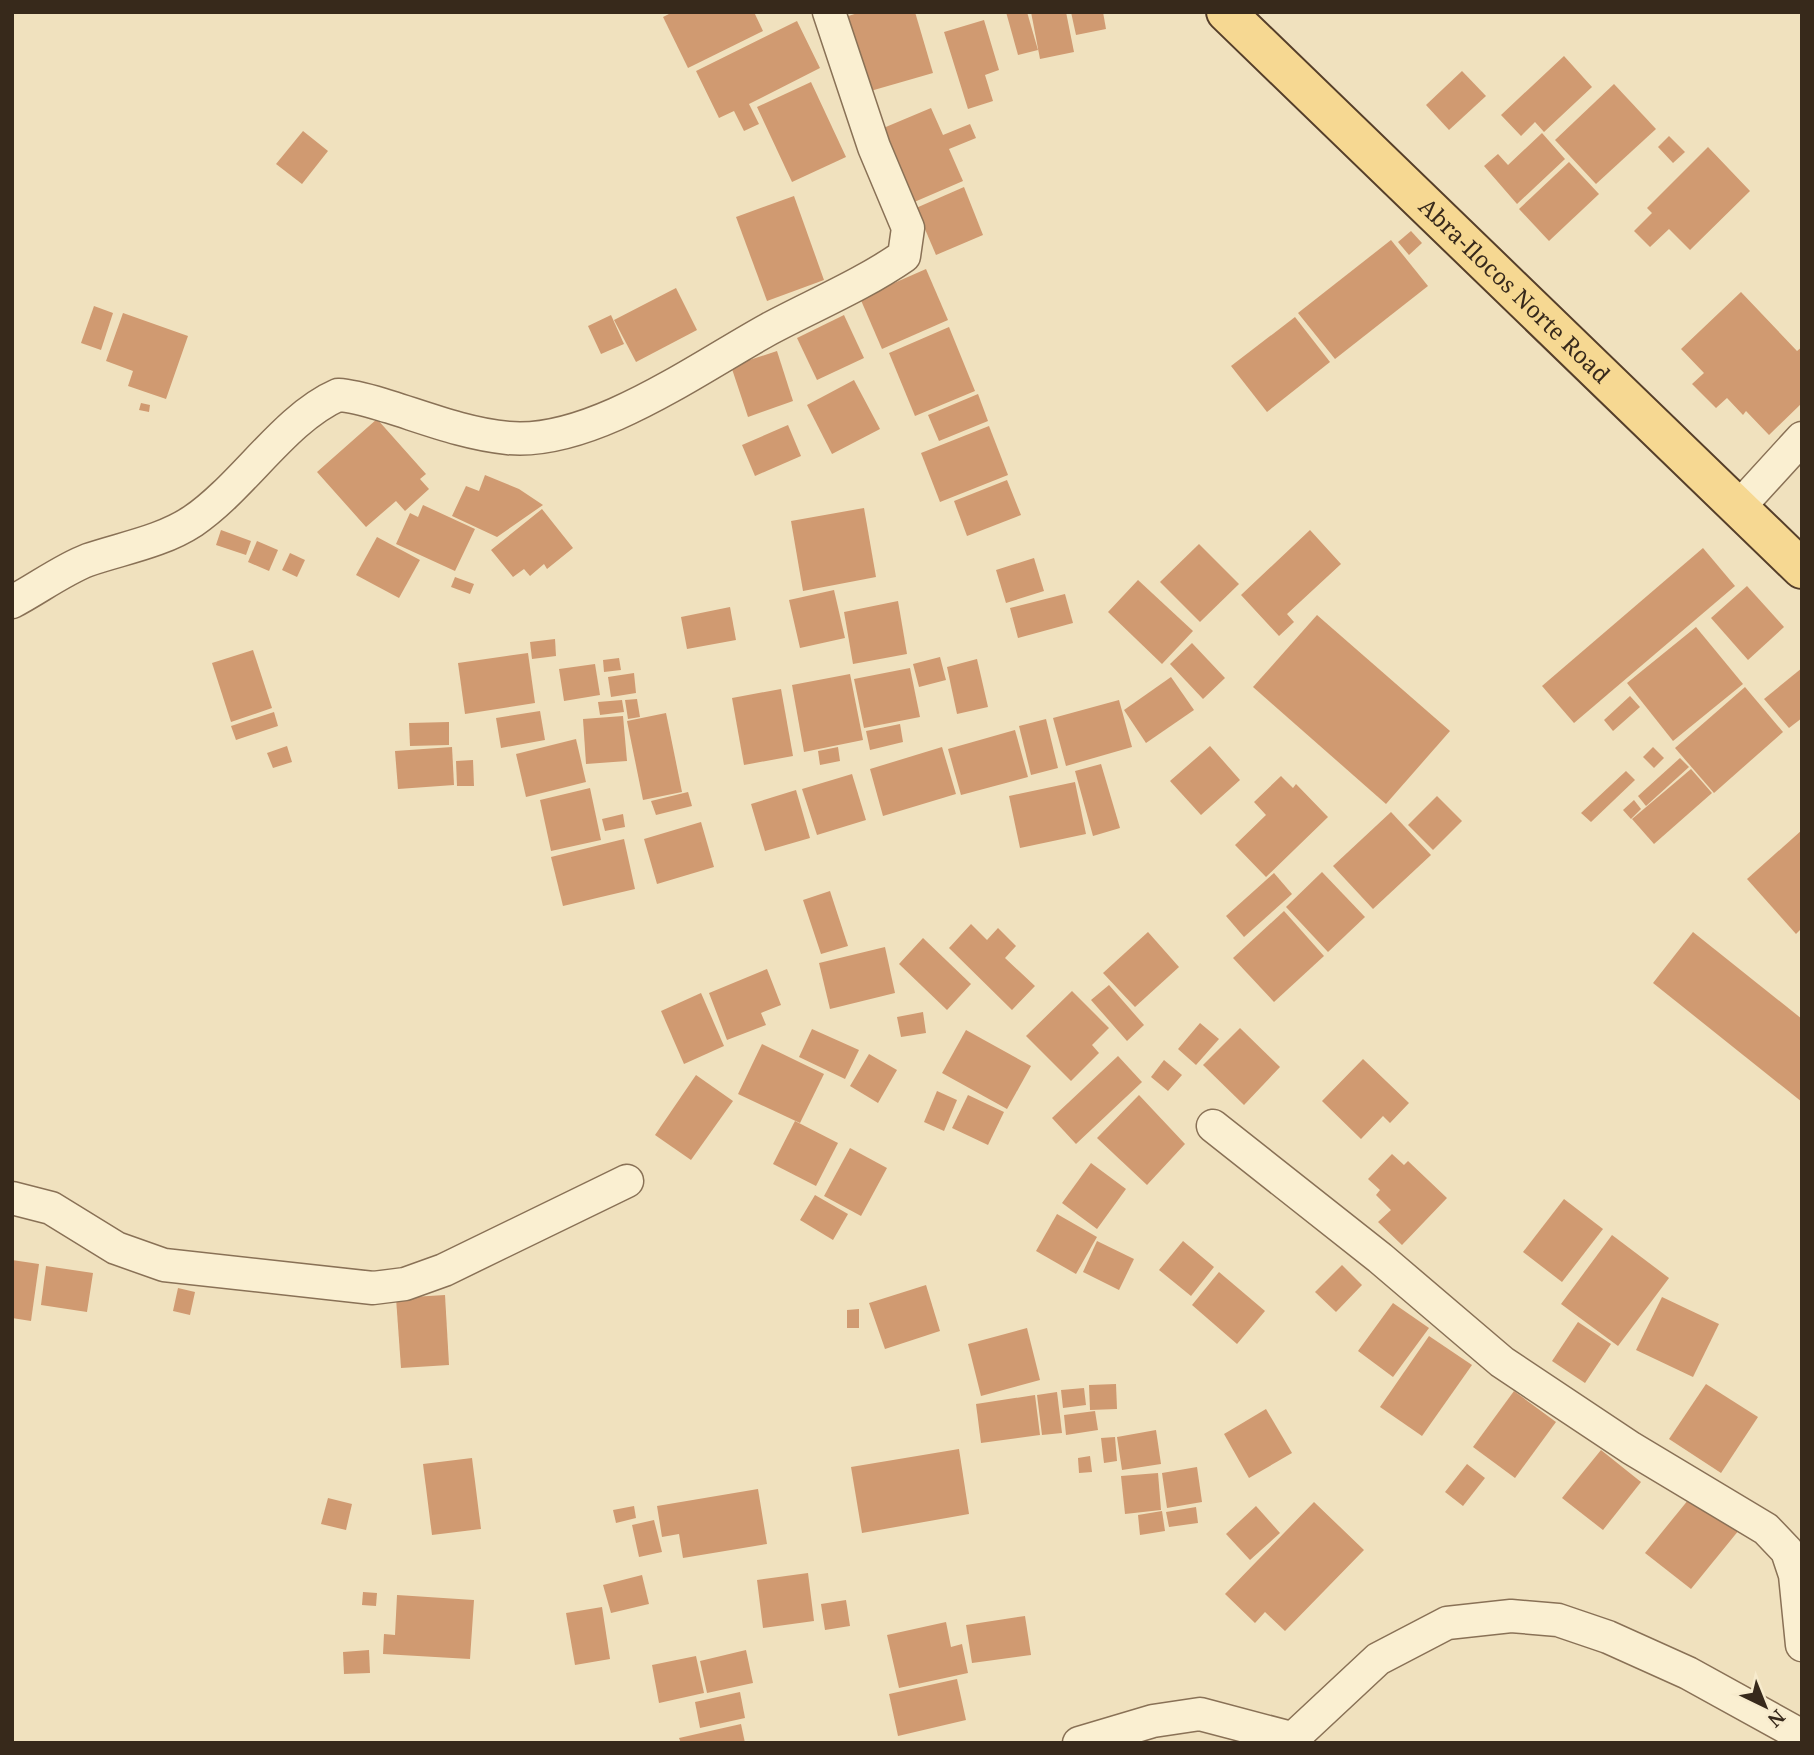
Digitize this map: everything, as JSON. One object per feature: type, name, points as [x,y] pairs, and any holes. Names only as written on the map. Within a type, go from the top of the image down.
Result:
[{"type":"main road","name":"Abra-Ilocos Norte Road","points":[[1226,12],[1802,569]]},
{"type":"street","points":[[12,602],[84,561],[162,537],[193,521],[247,476],[286,434],[326,400],[338,395],[477,434],[510,439],[540,437],[587,425],[654,396],[710,361],[847,290],[904,256],[908,228],[874,147],[829,12]]},
{"type":"street","points":[[1738,508],[1802,438]]},
{"type":"street","points":[[1213,1126],[1380,1258],[1502,1362],[1631,1448],[1766,1529],[1787,1551],[1795,1576],[1802,1645]]},
{"type":"street","points":[[12,1198],[51,1208],[116,1248],[164,1265],[373,1288],[405,1284],[444,1270],[627,1181]]},
{"type":"street","points":[[1079,1743],[1153,1721],[1200,1714],[1290,1741],[1378,1659],[1447,1623],[1511,1616],[1558,1620],[1608,1637],[1688,1674],[1802,1736]]},
{"type":"building","points":[[673,12],[754,12],[763,31],[688,68],[663,17]]},
{"type":"building","points":[[861,12],[915,12],[933,73],[867,92],[845,17]]},
{"type":"building","points":[[1006,12],[1027,12],[1038,50],[1018,55]]},
{"type":"building","points":[[1031,12],[1066,12],[1074,52],[1040,59]]},
{"type":"building","points":[[1071,12],[1103,12],[1106,29],[1076,35]]},
{"type":"building","points":[[984,20],[999,70],[985,75],[993,101],[968,109],[944,32]]},
{"type":"building","points":[[797,21],[820,68],[749,104],[759,124],[744,131],[734,111],[719,118],[696,71]]},
{"type":"building","points":[[1564,56],[1592,87],[1544,132],[1535,122],[1521,136],[1501,115]]},
{"type":"building","points":[[1462,71],[1486,96],[1449,130],[1426,105]]},
{"type":"building","points":[[811,82],[846,157],[792,182],[757,107]]},
{"type":"building","points":[[1614,84],[1656,129],[1596,184],[1555,140]]},
{"type":"building","points":[[931,108],[943,135],[970,124],[976,138],[949,149],[963,181],[912,203],[881,129]]},
{"type":"building","points":[[303,131],[328,151],[302,184],[276,164]]},
{"type":"building","points":[[1542,133],[1565,159],[1517,204],[1484,166],[1498,154],[1508,165]]},
{"type":"building","points":[[1669,136],[1685,152],[1673,163],[1658,147]]},
{"type":"building","points":[[1708,147],[1750,191],[1690,250],[1669,229],[1650,247],[1634,231],[1652,213],[1647,208]]},
{"type":"building","points":[[1569,162],[1599,194],[1549,241],[1519,209]]},
{"type":"building","points":[[964,187],[983,235],[936,255],[916,208]]},
{"type":"building","points":[[794,196],[824,280],[767,301],[736,217]]},
{"type":"building","points":[[1411,231],[1422,243],[1409,255],[1398,242]]},
{"type":"building","points":[[1391,240],[1428,286],[1335,359],[1298,313]]},
{"type":"building","points":[[926,269],[948,320],[882,349],[860,298]]},
{"type":"building","points":[[676,288],[697,330],[636,362],[614,320]]},
{"type":"building","points":[[1741,292],[1797,351],[1802,347],[1802,403],[1769,435],[1746,411],[1743,415],[1727,398],[1716,408],[1692,384],[1704,373],[1681,349]]},
{"type":"building","points":[[94,306],[113,313],[101,350],[81,343]]},
{"type":"building","points":[[123,313],[188,336],[166,399],[128,386],[133,371],[106,361]]},
{"type":"building","points":[[611,315],[624,344],[601,354],[588,326]]},
{"type":"building","points":[[844,315],[864,358],[817,380],[797,338]]},
{"type":"building","points":[[1295,317],[1330,362],[1267,412],[1231,366]]},
{"type":"building","points":[[949,327],[975,391],[915,416],[889,353]]},
{"type":"building","points":[[777,351],[793,401],[748,417],[731,366]]},
{"type":"building","points":[[854,380],[880,429],[832,454],[807,405]]},
{"type":"building","points":[[978,394],[988,421],[939,441],[928,415]]},
{"type":"building","points":[[141,403],[150,405],[149,412],[139,410]]},
{"type":"building","points":[[377,419],[426,474],[420,479],[429,489],[405,511],[396,501],[366,527],[317,472]]},
{"type":"building","points":[[788,425],[801,456],[755,476],[742,445]]},
{"type":"building","points":[[989,426],[1008,475],[940,502],[921,453]]},
{"type":"building","points":[[485,475],[519,489],[543,505],[497,537],[452,516],[466,486],[479,491]]},
{"type":"building","points":[[1007,480],[1021,515],[967,536],[954,501]]},
{"type":"building","points":[[423,505],[475,529],[455,571],[396,544],[410,513],[418,517]]},
{"type":"building","points":[[864,508],[876,577],[803,591],[791,521]]},
{"type":"building","points":[[542,509],[573,548],[547,569],[544,564],[530,576],[524,569],[513,577],[491,550]]},
{"type":"building","points":[[221,530],[251,541],[246,555],[216,545]]},
{"type":"building","points":[[1310,530],[1341,564],[1287,614],[1294,622],[1279,636],[1241,595]]},
{"type":"building","points":[[377,537],[420,560],[399,598],[356,575]]},
{"type":"building","points":[[257,541],[278,550],[269,571],[248,562]]},
{"type":"building","points":[[1199,544],[1239,584],[1200,622],[1160,582]]},
{"type":"building","points":[[1703,548],[1735,586],[1574,723],[1542,686]]},
{"type":"building","points":[[290,553],[305,560],[297,577],[282,570]]},
{"type":"building","points":[[1034,558],[1044,591],[1006,603],[996,570]]},
{"type":"building","points":[[455,577],[474,584],[470,594],[451,587]]},
{"type":"building","points":[[1138,580],[1193,631],[1162,664],[1108,612]]},
{"type":"building","points":[[1747,586],[1784,627],[1748,660],[1711,618]]},
{"type":"building","points":[[834,590],[845,638],[800,648],[789,600]]},
{"type":"building","points":[[1065,594],[1073,623],[1018,638],[1010,608]]},
{"type":"building","points":[[898,601],[907,654],[853,664],[844,612]]},
{"type":"building","points":[[730,607],[736,640],[687,649],[681,617]]},
{"type":"building","points":[[1317,615],[1450,731],[1386,804],[1253,687]]},
{"type":"building","points":[[1696,627],[1743,684],[1673,741],[1627,683]]},
{"type":"building","points":[[555,639],[556,656],[532,659],[530,642]]},
{"type":"building","points":[[1192,643],[1225,678],[1203,699],[1170,664]]},
{"type":"building","points":[[253,650],[272,708],[231,722],[212,663]]},
{"type":"building","points":[[528,653],[535,703],[465,714],[458,663]]},
{"type":"building","points":[[940,657],[946,680],[919,687],[913,664]]},
{"type":"building","points":[[619,658],[621,670],[604,672],[603,660]]},
{"type":"building","points":[[977,659],[988,707],[957,714],[947,667]]},
{"type":"building","points":[[595,664],[600,695],[564,701],[559,669]]},
{"type":"building","points":[[910,668],[920,717],[864,728],[854,679]]},
{"type":"building","points":[[1802,668],[1802,718],[1789,728],[1764,699]]},
{"type":"building","points":[[634,673],[636,693],[611,697],[608,677]]},
{"type":"building","points":[[850,674],[863,740],[804,752],[792,685]]},
{"type":"building","points":[[1171,677],[1194,710],[1146,743],[1124,710]]},
{"type":"building","points":[[1745,687],[1783,732],[1714,793],[1675,748]]},
{"type":"building","points":[[781,689],[793,756],[744,765],[732,698]]},
{"type":"building","points":[[1630,696],[1640,707],[1613,731],[1604,720]]},
{"type":"building","points":[[637,699],[640,717],[628,719],[625,700]]},
{"type":"building","points":[[622,700],[624,712],[600,715],[598,702]]},
{"type":"building","points":[[1119,700],[1132,747],[1066,766],[1053,718]]},
{"type":"building","points":[[540,711],[545,740],[501,748],[496,718]]},
{"type":"building","points":[[274,712],[278,726],[236,740],[231,726]]},
{"type":"building","points":[[666,713],[682,792],[643,800],[627,721]]},
{"type":"building","points":[[623,716],[627,761],[586,764],[583,719]]},
{"type":"building","points":[[1046,719],[1058,768],[1031,775],[1019,726]]},
{"type":"building","points":[[449,722],[449,745],[410,746],[409,723]]},
{"type":"building","points":[[900,724],[903,742],[870,750],[866,731]]},
{"type":"building","points":[[1015,730],[1028,777],[961,795],[948,749]]},
{"type":"building","points":[[576,739],[586,782],[526,797],[516,754]]},
{"type":"building","points":[[287,746],[292,762],[273,768],[267,753]]},
{"type":"building","points":[[1210,746],[1240,780],[1201,815],[1170,781]]},
{"type":"building","points":[[452,747],[454,785],[398,789],[395,751]]},
{"type":"building","points":[[838,747],[840,761],[820,765],[818,751]]},
{"type":"building","points":[[942,747],[956,794],[883,816],[870,769]]},
{"type":"building","points":[[1653,747],[1664,758],[1654,768],[1643,757]]},
{"type":"building","points":[[1680,758],[1689,767],[1646,806],[1638,796]]},
{"type":"building","points":[[473,760],[474,786],[457,786],[456,761]]},
{"type":"building","points":[[1101,764],[1120,828],[1093,836],[1075,771]]},
{"type":"building","points":[[1691,769],[1712,793],[1654,844],[1632,819]]},
{"type":"building","points":[[1626,771],[1635,780],[1591,822],[1581,813]]},
{"type":"building","points":[[852,774],[866,820],[817,835],[802,789]]},
{"type":"building","points":[[1281,776],[1293,788],[1296,784],[1328,817],[1266,877],[1235,845],[1266,815],[1254,802]]},
{"type":"building","points":[[1075,782],[1086,834],[1020,848],[1009,796]]},
{"type":"building","points":[[590,788],[601,840],[551,851],[540,800]]},
{"type":"building","points":[[796,790],[810,838],[765,851],[751,804]]},
{"type":"building","points":[[688,792],[692,806],[656,815],[651,801]]},
{"type":"building","points":[[1437,796],[1462,821],[1433,850],[1408,825]]},
{"type":"building","points":[[1634,800],[1641,809],[1631,819],[1623,810]]},
{"type":"building","points":[[1391,812],[1431,855],[1373,909],[1333,866]]},
{"type":"building","points":[[623,814],[625,827],[605,831],[602,819]]},
{"type":"building","points":[[701,822],[714,867],[657,884],[644,839]]},
{"type":"building","points":[[1802,830],[1802,928],[1796,934],[1747,879]]},
{"type":"building","points":[[624,839],[635,889],[563,906],[551,857]]},
{"type":"building","points":[[1322,872],[1365,917],[1328,952],[1286,907]]},
{"type":"building","points":[[1274,873],[1292,894],[1244,937],[1226,916]]},
{"type":"building","points":[[830,891],[848,946],[821,954],[803,900]]},
{"type":"building","points":[[1284,911],[1324,956],[1274,1002],[1233,958]]},
{"type":"building","points":[[971,924],[987,940],[998,928],[1016,946],[1005,958],[1035,986],[1012,1010],[949,948]]},
{"type":"building","points":[[1148,932],[1179,967],[1135,1007],[1103,973]]},
{"type":"building","points":[[1693,932],[1802,1019],[1802,1102],[1653,983]]},
{"type":"building","points":[[923,938],[971,984],[947,1010],[899,964]]},
{"type":"building","points":[[885,947],[895,993],[830,1009],[819,963]]},
{"type":"building","points":[[767,969],[781,1005],[761,1013],[766,1025],[727,1040],[709,993]]},
{"type":"building","points":[[1109,985],[1144,1025],[1127,1041],[1091,1000]]},
{"type":"building","points":[[1072,991],[1109,1028],[1092,1045],[1099,1053],[1071,1081],[1026,1036]]},
{"type":"building","points":[[701,993],[724,1046],[684,1064],[661,1011]]},
{"type":"building","points":[[923,1012],[926,1033],[901,1037],[897,1017]]},
{"type":"building","points":[[1200,1023],[1219,1039],[1196,1065],[1178,1049]]},
{"type":"building","points":[[1240,1028],[1280,1067],[1244,1105],[1203,1065]]},
{"type":"building","points":[[812,1029],[859,1050],[845,1079],[799,1057]]},
{"type":"building","points":[[966,1030],[1031,1066],[1007,1109],[942,1073]]},
{"type":"building","points":[[762,1044],[824,1074],[800,1123],[738,1094]]},
{"type":"building","points":[[869,1054],[897,1070],[878,1103],[850,1086]]},
{"type":"building","points":[[1118,1056],[1142,1082],[1076,1144],[1052,1118]]},
{"type":"building","points":[[1363,1059],[1409,1103],[1390,1123],[1383,1116],[1361,1139],[1322,1101]]},
{"type":"building","points":[[1164,1060],[1182,1075],[1168,1091],[1151,1077]]},
{"type":"building","points":[[696,1075],[733,1101],[691,1160],[655,1135]]},
{"type":"building","points":[[937,1091],[957,1100],[944,1131],[924,1122]]},
{"type":"building","points":[[968,1095],[1004,1112],[988,1145],[952,1128]]},
{"type":"building","points":[[1139,1095],[1185,1144],[1147,1185],[1097,1138]]},
{"type":"building","points":[[795,1121],[838,1143],[816,1186],[773,1164]]},
{"type":"building","points":[[850,1148],[887,1168],[861,1216],[824,1196]]},
{"type":"building","points":[[1392,1154],[1404,1165],[1408,1161],[1447,1198],[1402,1245],[1378,1222],[1391,1210],[1376,1195],[1380,1190],[1368,1179]]},
{"type":"building","points":[[1091,1163],[1126,1189],[1097,1229],[1062,1203]]},
{"type":"building","points":[[815,1195],[848,1214],[833,1240],[800,1220]]},
{"type":"building","points":[[1564,1199],[1603,1229],[1562,1282],[1523,1252]]},
{"type":"building","points":[[1057,1214],[1097,1237],[1076,1274],[1036,1251]]},
{"type":"building","points":[[1612,1235],[1669,1278],[1618,1346],[1561,1304]]},
{"type":"building","points":[[1097,1241],[1134,1259],[1119,1290],[1083,1272]]},
{"type":"building","points":[[1183,1241],[1214,1267],[1191,1296],[1159,1270]]},
{"type":"building","points":[[12,1260],[39,1264],[31,1321],[12,1318]]},
{"type":"building","points":[[1342,1265],[1362,1285],[1336,1312],[1315,1292]]},
{"type":"building","points":[[46,1266],[93,1273],[87,1312],[41,1305]]},
{"type":"building","points":[[1219,1272],[1265,1311],[1237,1344],[1192,1305]]},
{"type":"building","points":[[926,1285],[940,1331],[885,1349],[869,1303]]},
{"type":"building","points":[[178,1288],[195,1292],[190,1315],[173,1311]]},
{"type":"building","points":[[445,1295],[449,1365],[401,1368],[396,1298]]},
{"type":"building","points":[[1662,1297],[1719,1324],[1693,1377],[1636,1350]]},
{"type":"building","points":[[1393,1303],[1429,1328],[1393,1377],[1358,1351]]},
{"type":"building","points":[[859,1309],[859,1328],[847,1328],[847,1310]]},
{"type":"building","points":[[1578,1322],[1611,1344],[1585,1383],[1552,1361]]},
{"type":"building","points":[[1027,1328],[1040,1380],[981,1396],[968,1344]]},
{"type":"building","points":[[1429,1336],[1472,1365],[1422,1436],[1380,1407]]},
{"type":"building","points":[[1116,1384],[1117,1409],[1090,1410],[1089,1385]]},
{"type":"building","points":[[1706,1384],[1758,1417],[1721,1473],[1669,1439]]},
{"type":"building","points":[[1084,1388],[1086,1405],[1063,1408],[1061,1390]]},
{"type":"building","points":[[1514,1391],[1556,1422],[1515,1478],[1473,1447]]},
{"type":"building","points":[[1057,1392],[1062,1433],[1042,1435],[1037,1395]]},
{"type":"building","points":[[1035,1395],[1040,1435],[981,1443],[976,1404]]},
{"type":"building","points":[[1266,1409],[1292,1453],[1249,1478],[1224,1434]]},
{"type":"building","points":[[1095,1411],[1098,1430],[1066,1435],[1064,1415]]},
{"type":"building","points":[[1156,1430],[1161,1464],[1122,1470],[1117,1437]]},
{"type":"building","points":[[1115,1437],[1117,1461],[1104,1463],[1101,1438]]},
{"type":"building","points":[[959,1449],[969,1514],[862,1533],[851,1467]]},
{"type":"building","points":[[1601,1450],[1641,1482],[1603,1530],[1562,1498]]},
{"type":"building","points":[[1090,1456],[1092,1472],[1079,1473],[1078,1458]]},
{"type":"building","points":[[472,1458],[481,1529],[432,1535],[423,1464]]},
{"type":"building","points":[[1467,1464],[1485,1478],[1463,1506],[1445,1492]]},
{"type":"building","points":[[1197,1467],[1202,1502],[1167,1508],[1162,1473]]},
{"type":"building","points":[[1158,1473],[1161,1510],[1125,1514],[1121,1476]]},
{"type":"building","points":[[758,1489],[767,1544],[683,1558],[679,1534],[662,1537],[657,1506]]},
{"type":"building","points":[[1693,1494],[1739,1530],[1691,1589],[1645,1553]]},
{"type":"building","points":[[328,1498],[352,1504],[346,1530],[321,1524]]},
{"type":"building","points":[[1314,1502],[1364,1550],[1285,1631],[1265,1612],[1255,1623],[1225,1594]]},
{"type":"building","points":[[634,1506],[636,1518],[616,1523],[613,1510]]},
{"type":"building","points":[[1256,1506],[1280,1533],[1250,1560],[1226,1534]]},
{"type":"building","points":[[1196,1507],[1198,1523],[1169,1527],[1166,1512]]},
{"type":"building","points":[[1162,1511],[1165,1531],[1140,1535],[1138,1515]]},
{"type":"building","points":[[654,1520],[662,1552],[639,1557],[632,1525]]},
{"type":"building","points":[[808,1573],[814,1621],[763,1628],[757,1580]]},
{"type":"building","points":[[642,1575],[649,1604],[611,1613],[603,1585]]},
{"type":"building","points":[[363,1592],[377,1593],[376,1606],[362,1605]]},
{"type":"building","points":[[397,1595],[474,1600],[470,1659],[383,1654],[384,1634],[395,1635]]},
{"type":"building","points":[[846,1600],[850,1626],[825,1630],[821,1604]]},
{"type":"building","points":[[602,1607],[610,1659],[575,1665],[566,1613]]},
{"type":"building","points":[[1025,1616],[1031,1655],[972,1663],[966,1625]]},
{"type":"building","points":[[946,1622],[951,1647],[962,1644],[968,1673],[899,1688],[887,1635]]},
{"type":"building","points":[[369,1650],[370,1673],[344,1674],[343,1652]]},
{"type":"building","points":[[746,1650],[753,1683],[707,1693],[700,1661]]},
{"type":"building","points":[[696,1656],[704,1693],[659,1703],[652,1665]]},
{"type":"building","points":[[957,1679],[966,1720],[898,1736],[889,1694]]},
{"type":"building","points":[[740,1692],[745,1718],[700,1728],[695,1702]]},
{"type":"building","points":[[741,1724],[745,1743],[681,1743],[679,1738]]}]
